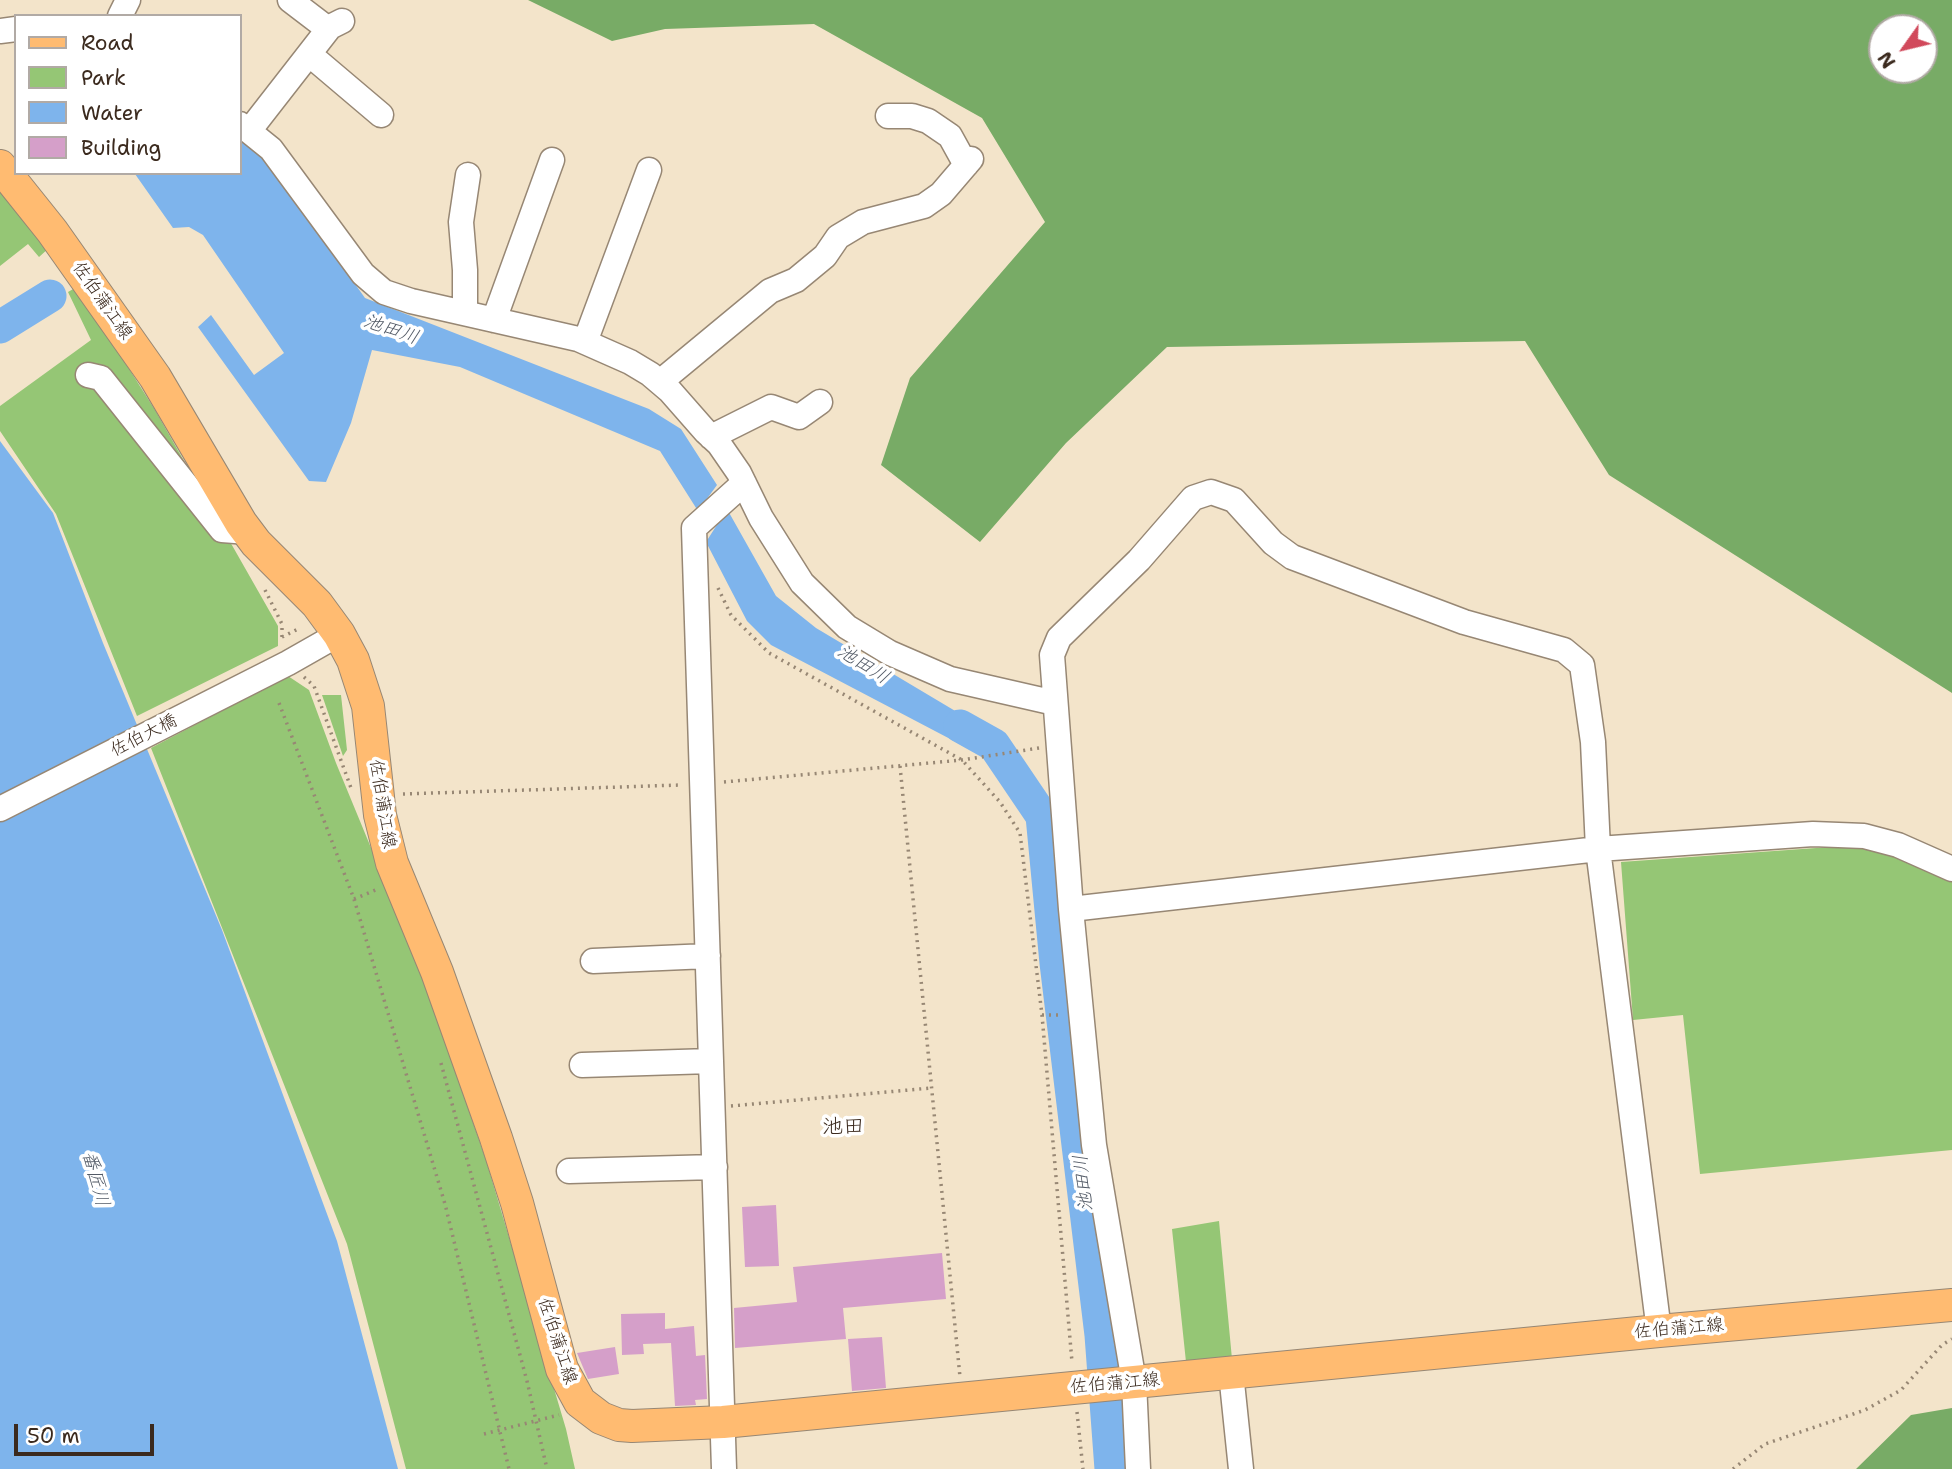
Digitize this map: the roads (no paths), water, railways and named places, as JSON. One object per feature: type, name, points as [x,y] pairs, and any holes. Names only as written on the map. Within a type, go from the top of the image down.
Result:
[{"type":"main road","name":"佐伯蒲江線","points":[[0,166],[52,231],[155,377],[248,532],[272,560],[303,589],[339,634],[353,660],[368,706],[380,815],[392,863],[437,971],[492,1126],[517,1203],[562,1369],[580,1402],[601,1418],[619,1425],[647,1426],[723,1422],[1952,1305]]},
{"type":"street","points":[[290,0],[335,25],[244,127],[271,149],[356,264],[378,288],[393,297],[585,342],[630,362],[660,382],[719,444],[802,583],[847,627],[890,653],[950,679],[1055,703]]},
{"type":"street","points":[[309,54],[381,115]]},
{"type":"street","points":[[660,382],[770,291],[796,280],[825,256],[838,237],[863,222],[924,206],[941,194],[969,162],[950,136],[928,121],[912,116],[888,116]]},
{"type":"street","points":[[494,320],[552,160]]},
{"type":"street","points":[[585,342],[649,170]]},
{"type":"street","points":[[465,313],[461,222],[468,175]]},
{"type":"street","points":[[88,375],[101,378],[222,530],[248,532]]},
{"type":"street","points":[[711,437],[771,407],[799,417],[820,402]]},
{"type":"street","points":[[724,1469],[694,528],[743,483]]},
{"type":"street","points":[[1138,1469],[1094,1145],[1052,655],[1059,638],[1139,560],[1193,498],[1211,492],[1234,500],[1273,543],[1292,557],[1464,622],[1564,650],[1582,665],[1593,742],[1598,849],[1659,1331]]},
{"type":"street","name":"佐伯大橋","points":[[0,809],[288,663],[339,634]]},
{"type":"street","points":[[1072,909],[1598,849],[1813,834],[1864,836],[1898,845],[1952,869]]},
{"type":"street","points":[[593,961],[708,956]]},
{"type":"street","points":[[582,1065],[711,1061]]},
{"type":"street","points":[[569,1171],[715,1167]]},
{"type":"street","points":[[1231,1373],[1241,1469]]},
{"type":"water","points":[[242,137],[258,148],[365,298],[649,409],[681,429],[717,485],[698,511],[660,451],[460,367],[372,350],[351,423],[326,482],[309,481],[198,327],[211,315],[254,375],[284,353],[203,235],[189,227],[173,228],[136,175],[242,175]]},
{"type":"water","name":"番匠川","points":[[0,441],[53,513],[103,643],[222,930],[337,1241],[398,1469],[0,1469]]},
{"type":"water","points":[[727,509],[776,596],[816,628],[1014,746],[975,752],[771,645],[747,621],[706,542]]},
{"type":"waterway","name":"池田川","points":[[0,327],[50,296]]},
{"type":"waterway","name":"池田川","points":[[960,726],[994,745],[1042,816],[1056,963],[1101,1335],[1111,1469]]},
{"type":"district","name":"池田","points":[[843,1128]]}]
